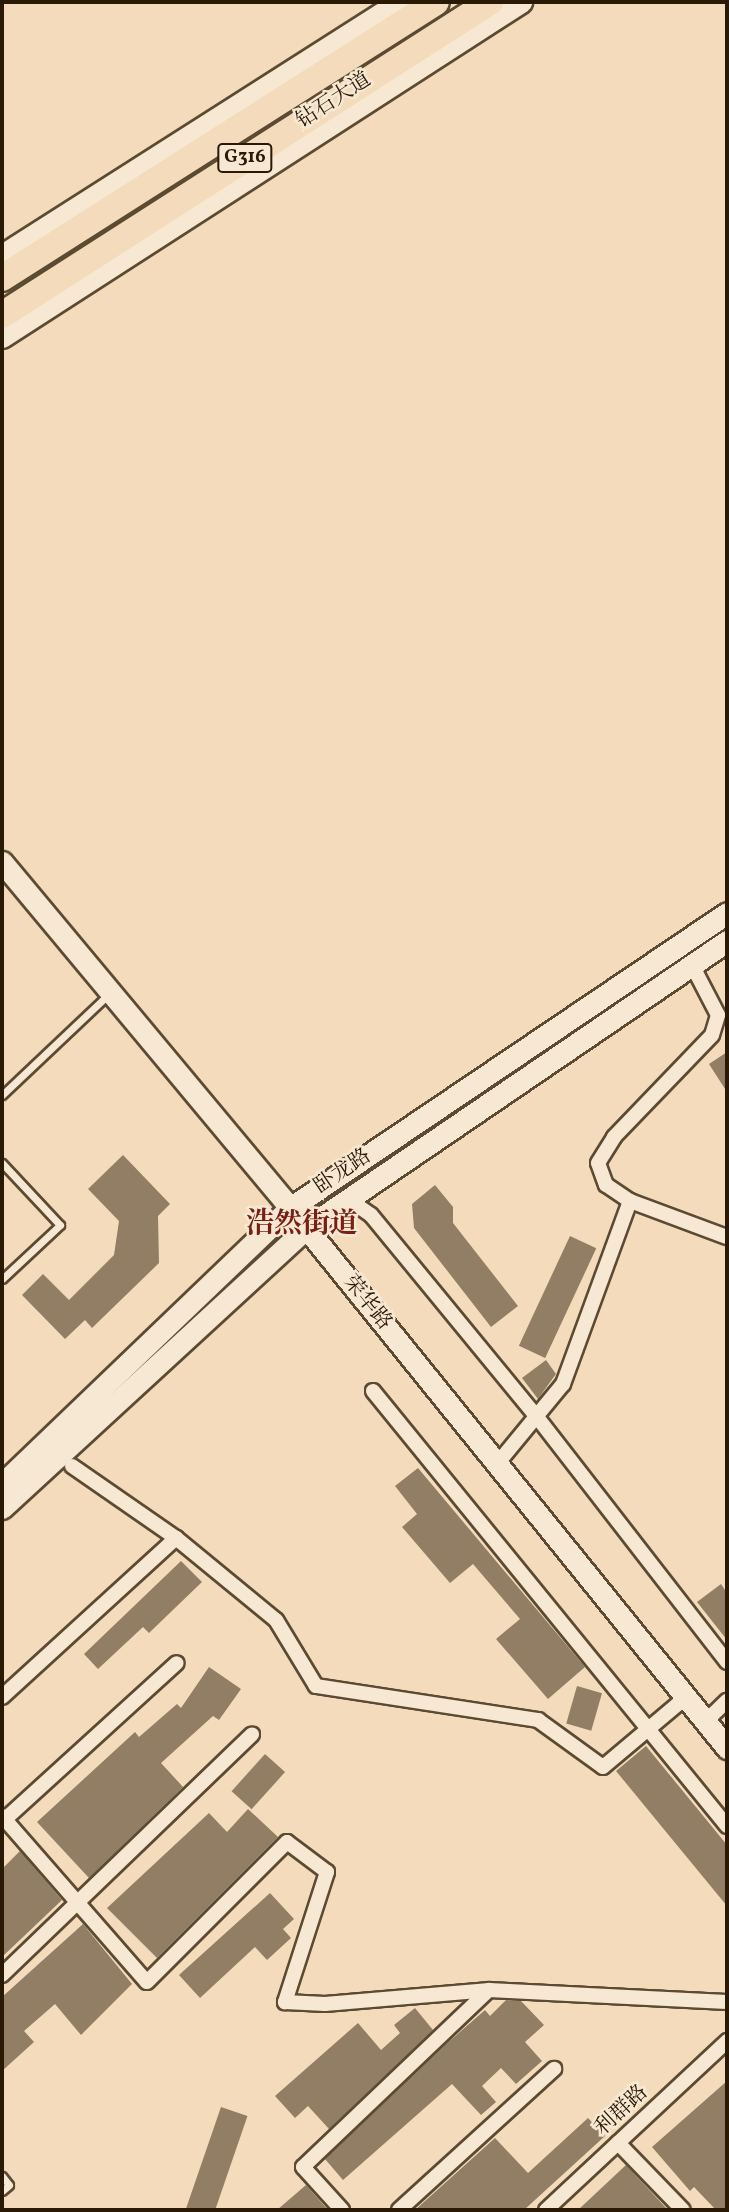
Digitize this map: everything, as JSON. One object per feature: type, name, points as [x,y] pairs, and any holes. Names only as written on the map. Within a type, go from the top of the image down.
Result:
[{"type":"highway","name":"钻石大道","points":[[2,278],[78,218],[303,74],[436,2]]},
{"type":"highway","name":"钻石大道","points":[[2,315],[367,90],[490,2]]},
{"type":"main road","points":[[303,74],[399,2]]},
{"type":"main road","points":[[2,337],[367,90],[521,2]]},
{"type":"main road","points":[[2,255],[78,218]]},
{"type":"main road","name":"荣华路","points":[[2,862],[290,1208],[727,1748]]},
{"type":"main road","name":"卧龙路","points":[[2,1484],[290,1208],[727,912]]},
{"type":"main road","name":"卧龙路","points":[[2,1508],[306,1228],[727,941]]},
{"type":"street","points":[[692,965],[718,1015],[712,1035],[614,1137],[598,1163],[606,1185],[630,1200],[727,1237]]},
{"type":"street","points":[[348,1199],[371,1215],[537,1417],[727,1662]]},
{"type":"street","points":[[497,1464],[564,1384],[630,1200]]},
{"type":"street","points":[[373,1391],[727,1826]]},
{"type":"street","points":[[72,1466],[176,1538],[276,1620],[316,1686],[538,1720],[603,1767],[686,1697]]},
{"type":"street","points":[[2,1697],[176,1538]]},
{"type":"street","points":[[177,1663],[3,1819],[147,1982],[287,1842],[327,1872],[285,2002],[325,2004],[489,1990],[727,2001]]},
{"type":"street","points":[[706,1721],[727,1702]]},
{"type":"street","points":[[2,1975],[252,1734]]},
{"type":"street","points":[[342,2210],[303,2167],[489,1990]]},
{"type":"street","name":"利群路","points":[[546,2210],[727,2041]]},
{"type":"street","points":[[399,2210],[554,2069]]},
{"type":"street","points":[[618,2143],[683,2210]]},
{"type":"lane","points":[[2,1095],[110,993]]},
{"type":"lane","points":[[2,1163],[60,1225],[2,1279]]},
{"type":"lane","points":[[2,2176],[9,2185],[2,2191]]},
{"type":"building","points":[[727,1052],[727,1092],[709,1064]]},
{"type":"building","points":[[123,1155],[170,1204],[158,1216],[159,1263],[92,1328],[85,1320],[65,1339],[22,1295],[43,1274],[69,1300],[114,1255],[119,1221],[88,1189]]},
{"type":"building","points":[[435,1185],[453,1207],[453,1223],[518,1306],[491,1327],[414,1228],[412,1204]]},
{"type":"building","points":[[570,1236],[596,1248],[545,1358],[519,1346]]},
{"type":"building","points":[[546,1360],[556,1374],[538,1399],[522,1378]]},
{"type":"building","points":[[418,1468],[585,1667],[548,1699],[496,1639],[520,1619],[473,1564],[450,1583],[402,1527],[417,1514],[395,1486]]},
{"type":"building","points":[[181,1561],[202,1582],[149,1633],[143,1627],[98,1669],[84,1654]]},
{"type":"building","points":[[721,1584],[727,1593],[727,1640],[697,1602]]},
{"type":"building","points":[[209,1667],[241,1689],[219,1720],[213,1716],[161,1763],[183,1787],[89,1878],[37,1822],[135,1732],[139,1737],[177,1704],[181,1708]]},
{"type":"building","points":[[577,1686],[602,1693],[591,1731],[566,1723]]},
{"type":"building","points":[[646,1746],[727,1845],[727,1906],[616,1771]]},
{"type":"building","points":[[265,1754],[285,1772],[252,1809],[232,1791]]},
{"type":"building","points":[[248,1809],[278,1837],[157,1958],[107,1908],[209,1813],[227,1832]]},
{"type":"building","points":[[20,1851],[62,1900],[2,1957],[2,1869]]},
{"type":"building","points":[[270,1893],[294,1919],[283,1929],[291,1938],[267,1960],[255,1947],[200,1998],[179,1975]]},
{"type":"building","points":[[83,1924],[132,1984],[81,2035],[55,2004],[24,2031],[34,2042],[2,2071],[2,1997]]},
{"type":"building","points":[[506,2000],[521,2001],[544,2025],[525,2042],[542,2061],[516,2084],[501,2068],[482,2086],[496,2102],[481,2115],[452,2084],[343,2180],[325,2159],[445,2045],[485,2010],[490,2016]]},
{"type":"building","points":[[415,2008],[433,2030],[329,2129],[308,2106],[295,2118],[275,2096],[358,2023],[381,2050],[400,2033],[394,2025]]},
{"type":"building","points":[[727,2081],[727,2210],[716,2210],[694,2187],[690,2191],[652,2147]]},
{"type":"building","points":[[221,2107],[247,2116],[215,2210],[186,2210]]},
{"type":"building","points":[[588,2118],[605,2136],[524,2210],[415,2210],[495,2138],[528,2173]]},
{"type":"building","points":[[626,2165],[668,2210],[578,2210]]},
{"type":"building","points":[[306,2185],[328,2210],[277,2210]]},
{"type":"district","name":"浩然街道","points":[[302,1225]]}]
